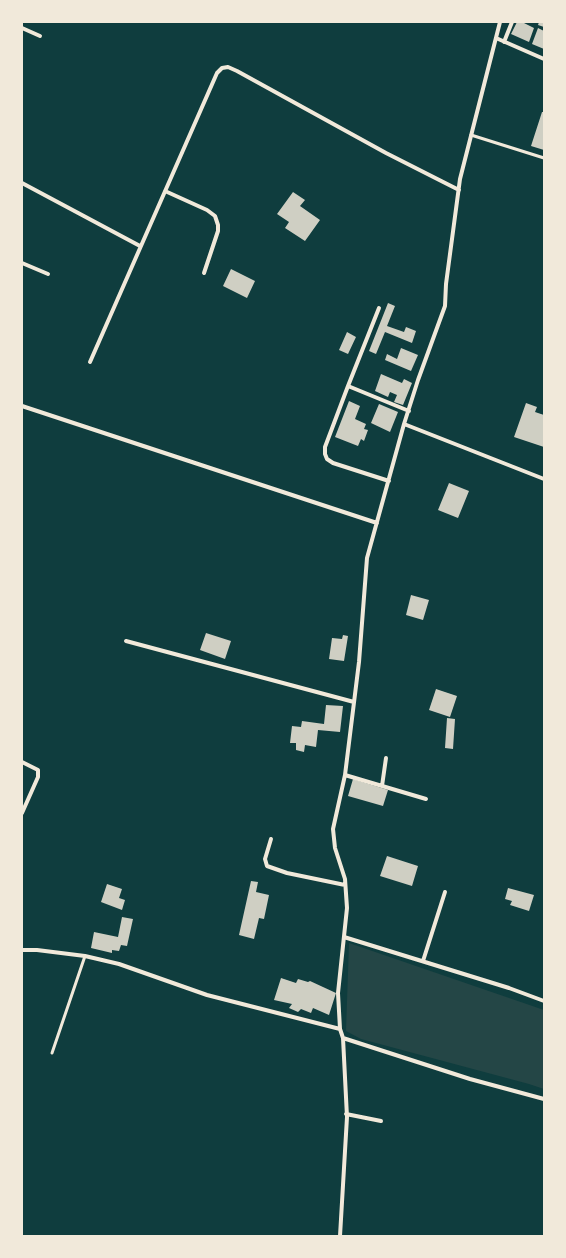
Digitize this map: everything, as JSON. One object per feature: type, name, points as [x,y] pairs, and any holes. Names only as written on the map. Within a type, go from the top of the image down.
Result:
[{"type":"street","points":[[340,1236],[346,1114],[343,1038],[340,1030],[338,993],[347,908],[345,879],[335,848],[333,829],[345,775],[359,662],[367,558],[404,424],[418,380],[445,306],[446,284],[460,180],[500,22]]},
{"type":"street","points":[[504,42],[512,22]]},
{"type":"street","points":[[22,28],[40,36]]},
{"type":"street","points":[[496,38],[544,59]]},
{"type":"street","points":[[90,362],[140,246],[218,73],[222,68],[228,67],[386,153],[459,190]]},
{"type":"street","points":[[22,183],[140,246]]},
{"type":"street","points":[[165,191],[207,210],[214,216],[218,225],[218,231],[204,273]]},
{"type":"street","points":[[22,262],[48,274]]},
{"type":"street","points":[[379,308],[325,447],[325,454],[327,459],[333,463],[389,481]]},
{"type":"street","points":[[348,386],[409,411]]},
{"type":"street","points":[[22,406],[377,524]]},
{"type":"street","points":[[404,424],[544,479]]},
{"type":"street","points":[[126,641],[354,702]]},
{"type":"street","points":[[382,786],[386,758]]},
{"type":"street","points":[[22,762],[38,770],[38,777],[22,813]]},
{"type":"street","points":[[345,775],[426,799]]},
{"type":"street","points":[[271,839],[264,859],[267,866],[287,873],[345,885]]},
{"type":"street","points":[[422,961],[445,892]]},
{"type":"street","points":[[344,937],[509,988],[544,1001]]},
{"type":"street","points":[[22,950],[37,950],[85,956],[119,964],[207,995],[340,1030]]},
{"type":"street","points":[[343,1038],[470,1079],[544,1099]]},
{"type":"street","points":[[346,1114],[381,1121]]},
{"type":"lane","points":[[471,135],[544,158]]},
{"type":"lane","points":[[52,1053],[85,956]]},
{"type":"shaded area","points":[[349,943],[544,1010],[544,1089],[361,1039],[346,1031]]},
{"type":"building","points":[[517,22],[522,22],[534,28],[529,42],[511,34]]},
{"type":"building","points":[[539,22],[544,22],[544,27],[538,25]]},
{"type":"building","points":[[538,28],[544,31],[544,49],[532,44]]},
{"type":"building","points":[[542,112],[544,112],[544,150],[531,146]]},
{"type":"building","points":[[293,192],[305,200],[300,206],[320,220],[305,241],[285,228],[289,222],[277,214]]},
{"type":"building","points":[[231,269],[255,281],[247,298],[223,286]]},
{"type":"building","points":[[388,303],[395,306],[387,326],[404,332],[406,327],[416,331],[412,343],[385,332],[376,354],[369,351]]},
{"type":"building","points":[[347,332],[356,337],[348,354],[339,350]]},
{"type":"building","points":[[401,348],[418,355],[411,371],[385,360],[387,354],[397,359]]},
{"type":"building","points":[[381,374],[402,383],[404,379],[412,383],[403,405],[394,402],[397,395],[390,392],[388,397],[375,391]]},
{"type":"building","points":[[349,401],[360,406],[355,419],[366,424],[364,429],[368,430],[364,441],[361,439],[358,446],[335,437]]},
{"type":"building","points":[[526,403],[537,407],[535,412],[544,415],[544,447],[514,437]]},
{"type":"building","points":[[379,404],[398,412],[390,432],[371,423]]},
{"type":"building","points":[[449,483],[469,491],[458,518],[438,510]]},
{"type":"building","points":[[411,595],[429,600],[423,620],[406,615]]},
{"type":"building","points":[[206,633],[231,641],[225,659],[200,650]]},
{"type":"building","points":[[343,635],[348,636],[344,661],[329,659],[332,638],[342,639]]},
{"type":"building","points":[[436,689],[457,696],[450,717],[429,710]]},
{"type":"building","points":[[326,705],[343,706],[340,732],[318,730],[316,747],[305,745],[304,752],[296,750],[296,743],[290,743],[292,726],[301,727],[302,721],[324,724]]},
{"type":"building","points":[[447,718],[455,719],[453,749],[445,748]]},
{"type":"building","points":[[353,779],[388,790],[383,806],[348,796]]},
{"type":"building","points":[[387,856],[418,866],[412,886],[380,876]]},
{"type":"building","points":[[251,881],[258,882],[256,892],[269,895],[264,919],[259,918],[254,939],[239,935]]},
{"type":"building","points":[[107,884],[122,889],[119,898],[125,900],[122,910],[101,902]]},
{"type":"building","points":[[508,888],[534,895],[529,911],[510,905],[512,901],[505,899]]},
{"type":"building","points":[[122,917],[133,919],[127,946],[121,945],[119,951],[112,950],[112,953],[91,948],[94,932],[118,937]]},
{"type":"building","points":[[281,978],[296,983],[298,979],[308,982],[310,981],[336,993],[329,1015],[313,1008],[311,1013],[301,1009],[298,1012],[289,1008],[292,1004],[274,1000]]}]
